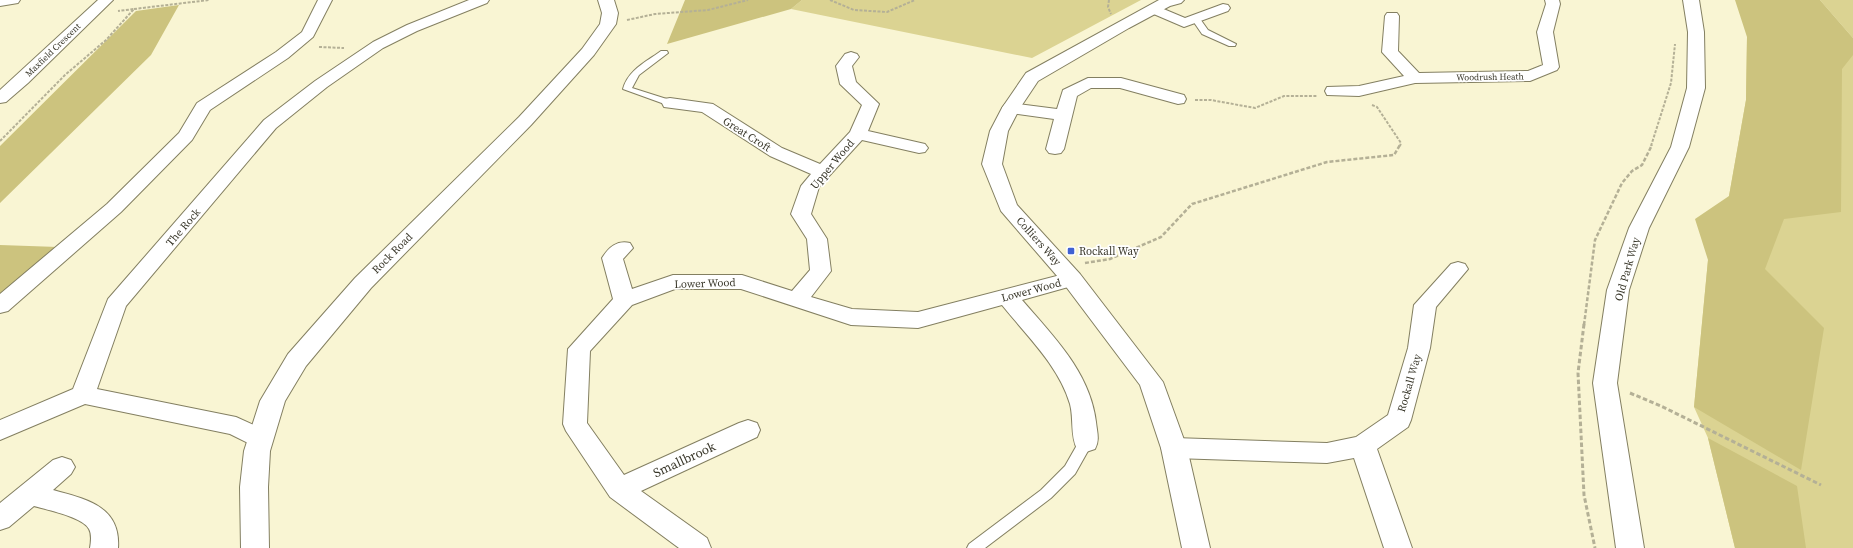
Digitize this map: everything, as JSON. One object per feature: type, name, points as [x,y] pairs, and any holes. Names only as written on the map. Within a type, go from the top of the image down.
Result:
[{"type":"street","points":[[0,2],[13,0]]},
{"type":"street","name":"Maxfield Crescent","points":[[1,96],[22,80],[106,0]]},
{"type":"street","points":[[0,306],[114,208],[186,136],[203,107],[294,46],[308,34],[325,0]]},
{"type":"street","name":"The Rock","points":[[83,395],[116,304],[270,124],[321,84],[369,51],[412,28],[482,0]]},
{"type":"street","points":[[606,0],[610,13],[608,24]]},
{"type":"street","name":"Colliers Way","points":[[1176,0],[1154,9],[1123,25],[1032,77],[1011,108],[999,130],[992,164],[1008,207],[1066,272],[1151,382],[1174,448],[1196,548]]},
{"type":"street","name":"Woodrush Heath","points":[[1333,91],[1363,98],[1415,78],[1530,76],[1552,67],[1545,32],[1553,4],[1552,0]]},
{"type":"street","name":"Old Park Way","points":[[1630,548],[1605,383],[1618,290],[1639,228],[1680,147],[1696,88],[1696,32],[1691,0]]},
{"type":"street","points":[[1154,9],[1184,23],[1224,8]]},
{"type":"street","points":[[1392,16],[1390,52],[1415,78]]},
{"type":"street","name":"Rock Road","points":[[255,548],[254,487],[260,439],[268,411],[296,360],[320,331],[392,252],[542,103],[592,48],[608,24]]},
{"type":"street","name":"Upper Wood","points":[[797,299],[821,271],[817,239],[801,214],[810,186],[858,134],[871,104],[848,84],[844,66],[852,57]]},
{"type":"street","points":[[1055,149],[1069,94],[1088,83],[1121,83],[1178,99]]},
{"type":"street","name":"Great Croft","points":[[670,103],[707,108],[776,152],[823,172]]},
{"type":"street","points":[[1011,108],[1063,115]]},
{"type":"street","points":[[858,134],[919,148]]},
{"type":"street","points":[[622,248],[612,258],[624,300]]},
{"type":"street","name":"Rockall Way","points":[[1174,448],[1327,454],[1363,446],[1399,420],[1419,348],[1425,305],[1458,269]]},
{"type":"street","name":"Lower Wood","points":[[697,548],[697,546],[619,489],[575,424],[579,349],[624,300],[673,282],[742,282],[851,317],[918,320],[1007,296],[1066,272]]},
{"type":"street","points":[[1007,296],[1065,367],[1082,404],[1086,442]]},
{"type":"street","points":[[0,430],[83,395],[236,426],[260,439]]},
{"type":"street","name":"Smallbrook","points":[[619,489],[748,430]]},
{"type":"street","points":[[1363,446],[1398,548]]},
{"type":"street","points":[[0,519],[62,467]]},
{"type":"street","points":[[30,494],[90,514],[101,523],[104,548]]},
{"type":"lane","points":[[1195,18],[1205,32],[1232,44]]},
{"type":"lane","points":[[664,53],[637,72],[628,82],[627,89],[670,103]]},
{"type":"lane","points":[[974,548],[1046,494],[1070,470],[1086,442]]},
{"type":"path","points":[[92,12],[134,10],[209,0]]},
{"type":"path","points":[[608,24],[656,14],[708,10],[748,0]]},
{"type":"path","points":[[830,0],[854,10],[887,12],[915,0]]},
{"type":"path","points":[[0,141],[65,75],[106,40],[134,10]]},
{"type":"path","points":[[294,46],[348,48],[369,51]]},
{"type":"path","points":[[1178,99],[1211,100],[1255,108],[1284,96],[1329,96],[1333,91]]},
{"type":"path","points":[[1066,272],[1110,259],[1161,237],[1192,204],[1327,162],[1394,155],[1401,144],[1377,107],[1363,98]]},
{"type":"path","points":[[1605,383],[1663,407],[1820,485]]},
{"type":"shaded area","points":[[685,0],[802,0],[791,9],[667,44]]},
{"type":"shaded area","points":[[802,0],[1141,0],[1032,58],[791,9]]},
{"type":"shaded area","points":[[1735,0],[1820,0],[1853,38],[1853,55],[1842,69],[1841,212],[1784,219],[1765,269],[1824,328],[1801,470],[1694,407],[1708,260],[1695,219],[1729,196],[1746,100],[1747,37]]},
{"type":"shaded area","points":[[1820,0],[1853,0],[1853,38]]},
{"type":"shaded area","points":[[179,5],[151,55],[0,203],[0,146],[136,11]]},
{"type":"shaded area","points":[[1747,37],[1853,45],[1853,548],[1735,548],[1708,438],[1694,407],[1708,260],[1729,196],[1746,100]]},
{"type":"shaded area","points":[[0,245],[58,247],[0,296]]},
{"type":"shaded area","points":[[1708,438],[1797,486],[1806,548],[1735,548]]},
{"type":"place","name":"Rockall Way","points":[[1071,251]]}]
